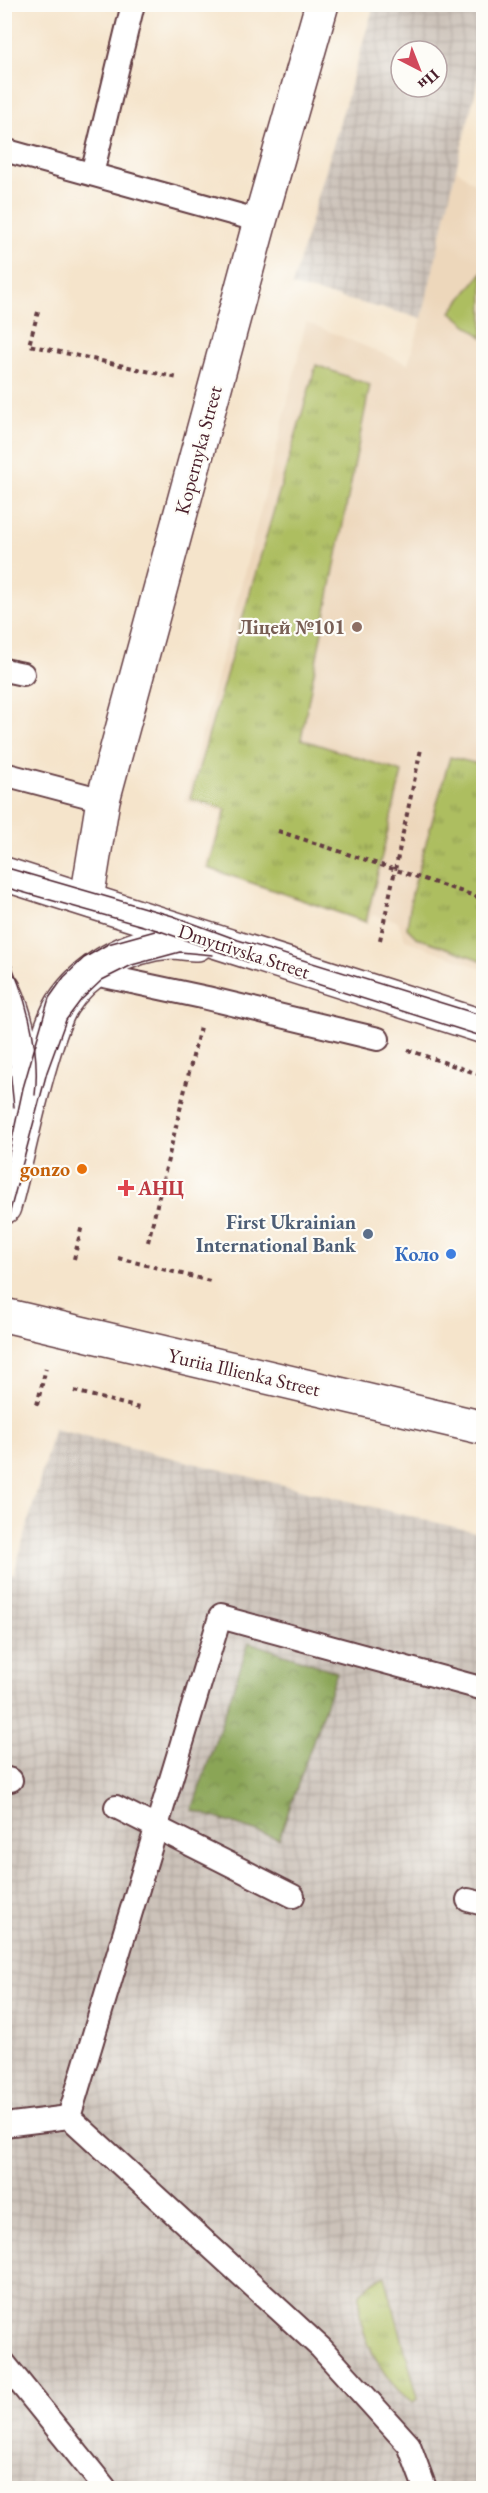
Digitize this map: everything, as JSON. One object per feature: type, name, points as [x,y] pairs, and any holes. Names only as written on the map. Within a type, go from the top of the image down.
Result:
[{"type":"street","name":"Kopernyka Street","points":[[87,899],[103,800],[260,221],[322,4]]},
{"type":"street","name":"Dmytrivska Street","points":[[4,874],[483,1027]]},
{"type":"street","points":[[4,1207],[45,1047],[61,1006],[75,987],[90,973],[134,950],[170,942],[232,947]]},
{"type":"street","points":[[4,989],[12,1006],[22,1058],[23,1088],[18,1153]]},
{"type":"street","name":"Yuriia Illienka Street","points":[[4,1315],[483,1428]]},
{"type":"lane","points":[[92,174],[133,4]]},
{"type":"lane","points":[[4,150],[260,221]]},
{"type":"lane","points":[[4,774],[103,800]]},
{"type":"lane","points":[[90,973],[378,1039]]},
{"type":"lane","points":[[69,2116],[220,1617],[483,1689]]},
{"type":"lane","points":[[116,1807],[293,1896]]},
{"type":"lane","points":[[4,2125],[69,2116]]},
{"type":"lane","points":[[69,2116],[321,2348],[409,2445],[425,2488]]},
{"type":"lane","points":[[4,2363],[105,2488]]},
{"type":"path","points":[[38,312],[29,345],[184,379]]},
{"type":"path","points":[[380,940],[421,749]]},
{"type":"path","points":[[278,831],[483,899]]},
{"type":"path","points":[[148,1242],[207,998]]},
{"type":"path","points":[[378,1039],[483,1076]]},
{"type":"path","points":[[74,1259],[82,1225]]},
{"type":"path","points":[[118,1258],[210,1281]]},
{"type":"path","points":[[37,1405],[46,1368]]},
{"type":"path","points":[[74,1391],[143,1409]]},
{"type":"shaded area","points":[[374,5],[483,5],[483,61],[422,318],[292,286]]},
{"type":"shaded area","name":"Ліцей №101","points":[[456,169],[484,191],[483,969],[405,940],[398,921],[373,915],[366,922],[204,868],[222,812],[184,802],[276,452],[306,322],[408,364],[422,318]]},
{"type":"shaded area","points":[[54,1429],[483,1534],[483,2488],[5,2488],[4,1572],[14,1574]]},
{"type":"green space","points":[[483,271],[483,338],[451,312]]},
{"type":"green space","points":[[316,365],[370,385],[301,739],[402,772],[366,922],[208,868],[226,809],[190,799]]},
{"type":"green space","points":[[450,757],[483,765],[483,961],[416,937],[407,928],[412,893]]},
{"type":"green space","points":[[249,1642],[337,1672],[279,1839],[192,1810]]},
{"type":"green space","points":[[385,2276],[418,2398],[413,2402],[404,2396],[380,2366],[368,2343],[361,2321],[360,2293],[374,2281]]},
{"type":"tram line","points":[[4,867],[173,916],[238,940],[484,1016]]},
{"type":"tram line","points":[[4,887],[157,930],[254,964],[484,1037]]},
{"type":"tram line","points":[[4,1177],[23,1088],[49,998],[64,977],[84,958],[108,944],[155,931]]},
{"type":"tram line","points":[[4,949],[19,983],[30,1020],[36,1058],[35,1095]]},
{"type":"tram line","points":[[4,1234],[47,1072],[66,1020],[81,1000],[102,980],[132,965],[180,952],[213,955]]},
{"type":"tram line","points":[[4,1015],[14,1107]]},
{"type":"place","name":"Ліцей №101","points":[[357,627]]},
{"type":"place","name":"gonzo","points":[[82,1169]]},
{"type":"place","name":"АНЦ","points":[[126,1188]]},
{"type":"place","name":"First Ukrainian International Bank","points":[[368,1234]]},
{"type":"place","name":"Коло","points":[[451,1254]]}]
